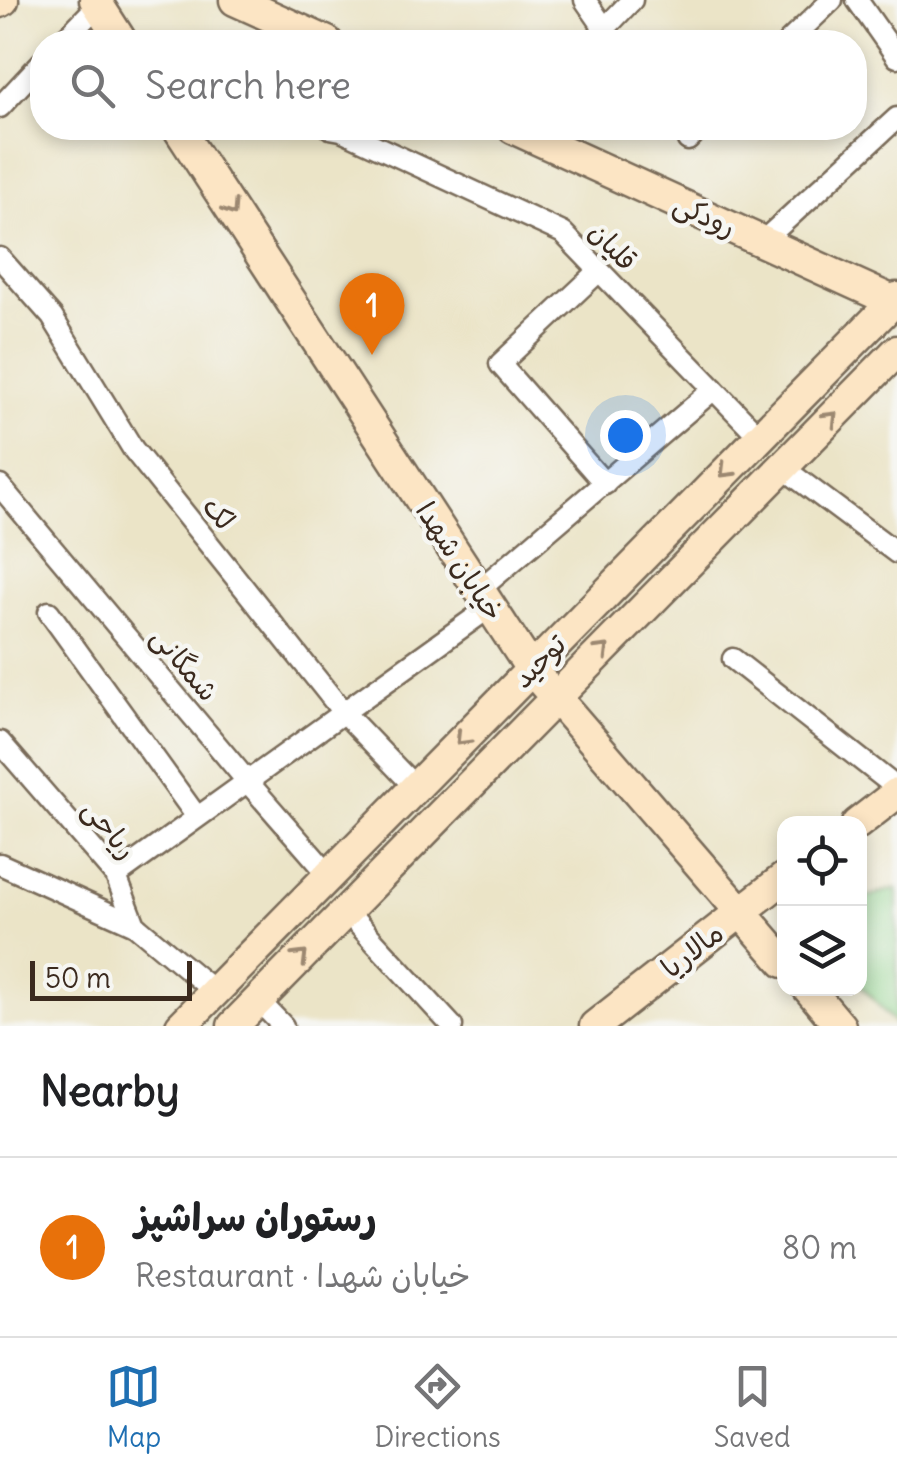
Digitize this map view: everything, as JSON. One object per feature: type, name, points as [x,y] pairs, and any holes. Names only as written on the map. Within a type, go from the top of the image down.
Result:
[{"type":"main road","points":[[234,0],[300,30]]},
{"type":"main road","points":[[96,2],[114,30]]},
{"type":"main road","name":"خیابان شهدا","points":[[186,140],[531,669],[777,954]]},
{"type":"main road","name":"رودکی","points":[[539,140],[896,301]]},
{"type":"main road","name":"توحید","points":[[181,1026],[896,301]]},
{"type":"main road","name":"توحید","points":[[233,1026],[897,351]]},
{"type":"main road","points":[[866,816],[897,790]]},
{"type":"main road","name":"مالاریا","points":[[595,1026],[777,884]]},
{"type":"main road","points":[[815,996],[840,1026]]},
{"type":"street","points":[[585,0],[597,30]]},
{"type":"street","points":[[604,30],[632,0]]},
{"type":"street","points":[[801,30],[832,0]]},
{"type":"street","points":[[857,0],[897,57]]},
{"type":"street","points":[[72,30],[96,2]]},
{"type":"street","points":[[0,106],[30,75]]},
{"type":"street","points":[[762,242],[897,118]]},
{"type":"street","name":"قلیان","points":[[363,140],[563,233],[760,437]]},
{"type":"street","name":"لک","points":[[0,258],[52,317],[133,449],[343,712],[415,787]]},
{"type":"street","points":[[599,270],[500,364],[605,484]]},
{"type":"street","points":[[116,876],[343,712],[485,598],[605,484],[714,389]]},
{"type":"street","points":[[782,467],[897,553]]},
{"type":"street","name":"شمگانی","points":[[0,486],[330,875]]},
{"type":"street","points":[[49,612],[197,817]]},
{"type":"street","points":[[733,658],[897,790]]},
{"type":"street","name":"ریاحی","points":[[0,742],[116,876],[135,925],[215,992]]},
{"type":"street","points":[[0,864],[135,925]]},
{"type":"street","points":[[346,912],[452,1026]]},
{"type":"street","points":[[258,1000],[284,1026]]},
{"type":"green space","points":[[897,888],[897,1026],[867,992],[867,897]]},
{"type":"place","name":"رستوران سراشپز","points":[[372,355]]}]
